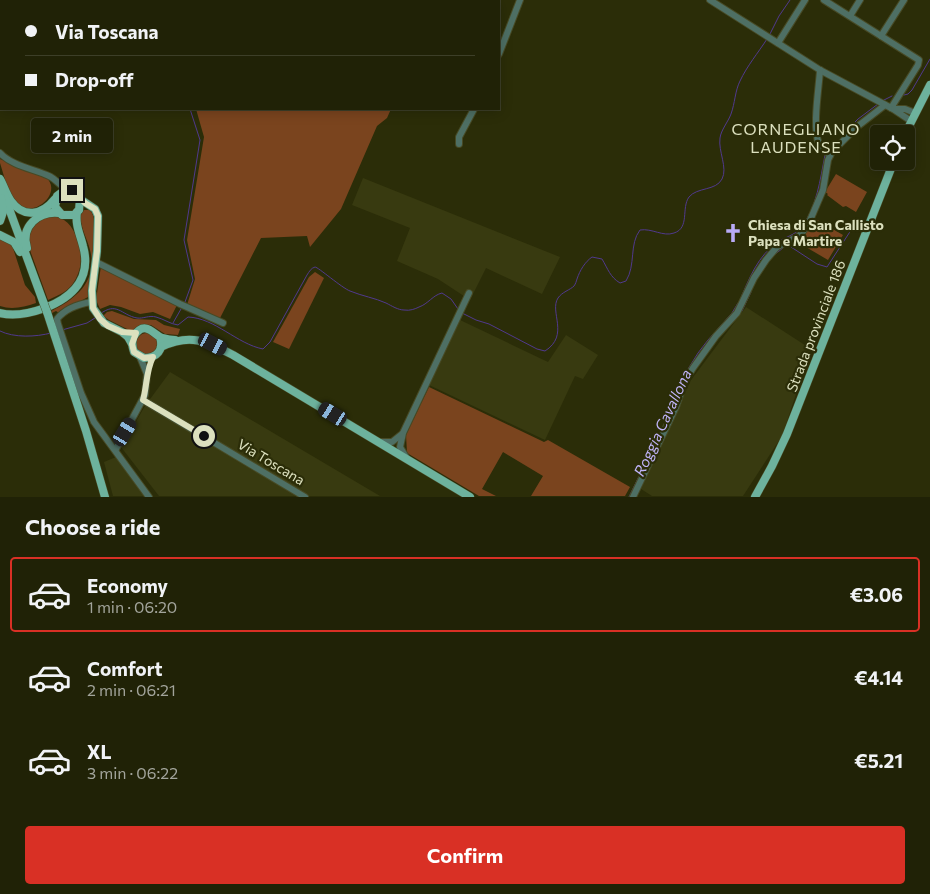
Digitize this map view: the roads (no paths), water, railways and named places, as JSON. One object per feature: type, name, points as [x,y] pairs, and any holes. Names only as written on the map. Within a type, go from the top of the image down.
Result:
[{"type":"main road","points":[[909,125],[930,86]]},
{"type":"main road","name":"Strada provinciale 186","points":[[754,496],[772,466],[787,434],[890,170]]},
{"type":"main road","points":[[0,179],[10,199],[20,210],[26,212],[36,213],[48,208],[62,191],[68,190],[77,194],[80,199],[94,208],[98,213],[98,218],[96,262],[91,302],[97,316],[108,326],[128,337],[134,352],[140,357],[153,357],[157,355],[161,347],[160,337]]},
{"type":"main road","points":[[0,184],[47,312],[59,337],[104,496]]},
{"type":"main road","points":[[0,196],[3,204],[0,221]]},
{"type":"main road","points":[[56,198],[55,207],[77,227]]},
{"type":"main road","points":[[0,313],[31,312],[51,306],[67,298],[74,291],[83,276],[85,267],[83,246],[77,227],[80,199]]},
{"type":"main road","points":[[30,265],[25,242],[26,234],[32,221],[46,213],[74,215],[83,208],[94,208]]},
{"type":"main road","points":[[0,235],[14,242],[30,265]]},
{"type":"main road","points":[[122,332],[136,333],[149,329],[160,337],[175,340],[195,340],[213,344],[470,496]]},
{"type":"main road","points":[[132,344],[136,333]]},
{"type":"main road","points":[[161,347],[175,340]]},
{"type":"street","points":[[500,51],[520,0]]},
{"type":"street","points":[[710,0],[820,70],[890,107],[911,121]]},
{"type":"street","points":[[778,43],[805,0]]},
{"type":"street","points":[[633,496],[676,407],[685,381],[693,368],[716,336],[737,313],[754,278],[766,260],[777,247],[799,236],[808,224],[823,190],[830,155],[858,126],[890,107],[919,62],[918,58],[824,0]]},
{"type":"street","points":[[850,16],[860,0]]},
{"type":"street","points":[[881,36],[904,0]]},
{"type":"street","points":[[820,70],[816,132],[819,144],[830,155]]},
{"type":"street","points":[[890,107],[915,112]]},
{"type":"street","points":[[459,144],[459,137],[473,110]]},
{"type":"street","points":[[0,153],[10,161],[52,177],[68,190]]},
{"type":"street","points":[[55,180],[57,188],[56,198]]},
{"type":"street","points":[[96,262],[180,304],[224,323]]},
{"type":"street","points":[[408,459],[400,447],[403,433],[470,293]]},
{"type":"street","points":[[54,324],[62,314],[79,305],[91,302]]},
{"type":"street","points":[[59,337],[94,422],[116,449],[149,496]]},
{"type":"street","points":[[140,357],[147,374]]},
{"type":"street","points":[[116,449],[143,400],[147,374],[153,357]]},
{"type":"street","name":"Via Toscana","points":[[143,400],[305,496]]},
{"type":"street","points":[[378,442],[392,442],[403,433]]},
{"type":"waterway","points":[[769,36],[790,0]]},
{"type":"waterway","points":[[462,313],[489,324],[537,349],[545,351],[552,345],[558,331],[556,310],[558,298],[574,286],[581,269],[589,259],[592,257],[602,259],[614,278],[620,283],[626,281],[631,268],[635,242],[640,230],[666,234],[679,230],[684,222],[689,197],[719,183],[722,179],[724,170],[720,143],[721,135],[731,114],[740,81],[767,39]]},
{"type":"waterway","name":"Roggia Cavallona","points":[[904,95],[912,90],[930,59]]},
{"type":"waterway","name":"Roggia Cavallona","points":[[884,100],[892,96]]},
{"type":"waterway","name":"Roggia Cavallona","points":[[843,134],[858,119],[878,104]]},
{"type":"waterway","points":[[185,302],[193,280],[184,240],[200,140],[190,110]]},
{"type":"waterway","name":"Roggia Cavallona","points":[[740,300],[755,268],[765,254],[778,242],[799,230],[806,220],[817,193],[825,155]]},
{"type":"waterway","points":[[788,245],[817,264],[827,267],[857,221]]},
{"type":"waterway","points":[[774,255],[783,248]]},
{"type":"waterway","points":[[100,314],[106,310],[115,309],[137,318],[159,318],[178,325],[188,317],[198,318],[217,326],[244,342],[263,349],[270,342],[307,275],[315,267],[350,291],[400,309],[416,308],[442,293],[451,299],[458,309]]},
{"type":"waterway","points":[[742,311],[751,292]]},
{"type":"waterway","name":"Roggia Cavallona","points":[[679,390],[680,382],[698,353],[732,313],[738,303]]},
{"type":"waterway","points":[[173,323],[181,309]]},
{"type":"waterway","points":[[62,330],[87,323],[95,318]]},
{"type":"waterway","points":[[0,331],[12,335],[25,336],[51,333]]},
{"type":"waterway","name":"Roggia Cavallona","points":[[629,497],[671,410]]},
{"type":"place","name":"Chiesa di San Callisto Papa e Martire","points":[[733,233]]},
{"type":"district","name":"CORNEGLIANO LAUDENSE","points":[[796,138]]}]
